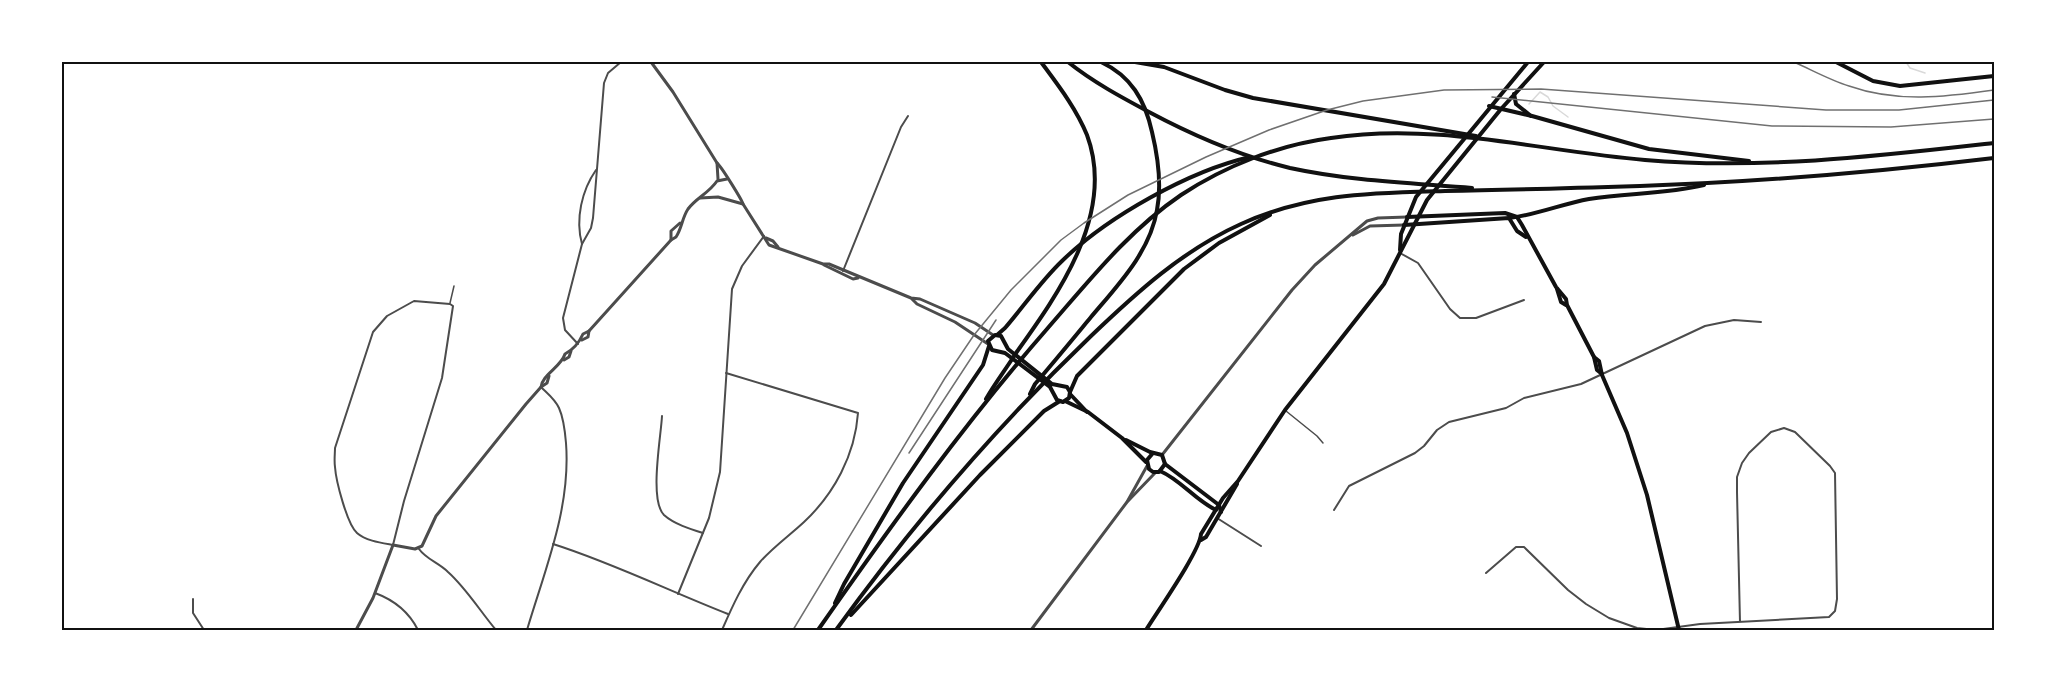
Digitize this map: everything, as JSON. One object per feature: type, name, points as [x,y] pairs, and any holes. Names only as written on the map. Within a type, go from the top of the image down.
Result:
[{"type":"main road","points":[[982,408],[998,378],[1030,333],[1060,284],[1085,233],[1094,197],[1095,169],[1087,136],[1073,106],[1041,62]]},
{"type":"main road","points":[[1068,62],[1122,98],[1213,143],[1246,155],[1292,168],[1343,177],[1390,183],[1488,189]]},
{"type":"main road","points":[[1026,400],[1035,384],[1118,285],[1140,255],[1151,231],[1157,210],[1158,170],[1152,130],[1139,94],[1125,77],[1101,62]]},
{"type":"main road","points":[[1135,62],[1164,68],[1225,90],[1306,108],[1491,139]]},
{"type":"main road","points":[[1400,254],[1400,238],[1416,197],[1489,106],[1528,62]]},
{"type":"main road","points":[[1201,540],[1201,534],[1215,510],[1238,481],[1285,411],[1384,284],[1427,200],[1501,109],[1544,62]]},
{"type":"main road","points":[[1836,62],[1873,81],[1900,86],[1995,76]]},
{"type":"main road","points":[[1514,94],[1516,104],[1532,116]]},
{"type":"main road","points":[[1489,106],[1649,150],[1765,163]]},
{"type":"main road","points":[[831,612],[844,584],[903,483],[983,365],[990,338],[1005,328],[1060,262],[1103,227],[1136,206],[1178,184],[1235,160],[1329,138],[1360,134],[1429,134],[1491,139],[1644,160],[1693,163],[1765,163],[1874,156],[1995,143]]},
{"type":"main road","points":[[818,630],[902,513],[1003,381],[1109,257],[1145,222],[1184,193],[1230,168],[1274,151]]},
{"type":"main road","points":[[837,629],[915,527],[973,458],[1065,360],[1146,286],[1180,259],[1233,228],[1281,209],[1327,198],[1383,192],[1713,183],[1995,158]]},
{"type":"main road","points":[[1404,225],[1509,218],[1566,203],[1679,191],[1713,183]]},
{"type":"main road","points":[[837,629],[980,475],[1044,411],[1063,401],[1070,393],[1077,376],[1184,269],[1219,243],[1281,209]]},
{"type":"main road","points":[[1407,217],[1505,213],[1516,217],[1557,289],[1566,299],[1627,433],[1647,495],[1678,628]]},
{"type":"main road","points":[[1509,218],[1517,231],[1527,238]]},
{"type":"main road","points":[[995,335],[1002,337],[1008,349],[1052,384],[1067,387],[1088,412],[1122,438],[1151,471],[1169,476],[1204,505],[1221,512]]},
{"type":"main road","points":[[988,345],[993,351],[1005,353],[1050,387],[1054,395],[1088,412]]},
{"type":"main road","points":[[1122,438],[1162,455],[1166,464],[1219,505],[1221,512]]},
{"type":"main road","points":[[1147,464],[1149,456],[1154,453]]},
{"type":"main road","points":[[1158,472],[1166,464]]},
{"type":"main road","points":[[1146,630],[1201,540],[1206,537],[1238,481]]},
{"type":"street","points":[[579,342],[565,330],[563,318],[582,244],[591,228],[593,218],[604,84],[608,73],[621,62]]},
{"type":"street","points":[[651,62],[673,92],[717,163],[722,166],[728,180],[769,245],[843,272],[853,279],[858,278],[911,298],[920,299],[995,335]]},
{"type":"street","points":[[843,272],[897,137],[908,116]]},
{"type":"street","points":[[670,240],[672,231],[687,211],[702,194],[714,186],[718,175],[717,163]]},
{"type":"street","points":[[582,244],[580,235],[583,193],[596,170]]},
{"type":"street","points":[[717,181],[728,180]]},
{"type":"street","points":[[714,186],[717,197]]},
{"type":"street","points":[[726,198],[731,195],[733,188]]},
{"type":"street","points":[[700,198],[726,198],[743,204]]},
{"type":"street","points":[[1162,455],[1292,290],[1315,265],[1371,219],[1407,217]]},
{"type":"street","points":[[419,549],[436,516],[548,381],[549,376],[564,360],[565,354],[587,338],[589,331],[679,232],[680,223]]},
{"type":"street","points":[[1348,237],[1370,226],[1404,225]]},
{"type":"street","points":[[678,594],[713,505],[720,472],[732,289],[742,266],[765,237]]},
{"type":"street","points":[[1400,254],[1418,263],[1450,309],[1460,318],[1476,318],[1524,300]]},
{"type":"street","points":[[911,298],[917,304],[971,331],[988,345]]},
{"type":"street","points":[[356,630],[375,593],[393,545],[404,501],[442,378],[453,306],[414,301],[393,312],[377,326],[368,344],[335,448],[335,470],[354,530],[367,538],[393,545],[419,549]]},
{"type":"street","points":[[1334,510],[1349,486],[1415,453],[1437,430],[1449,422],[1506,408],[1524,398],[1581,384],[1705,326],[1734,320],[1761,322]]},
{"type":"street","points":[[722,630],[751,573],[811,515],[836,483],[854,440],[858,413],[726,373]]},
{"type":"street","points":[[527,630],[553,544],[564,498],[566,449],[563,419],[559,407],[541,387]]},
{"type":"street","points":[[662,416],[657,485],[658,505],[670,519],[703,534]]},
{"type":"street","points":[[1486,573],[1516,547],[1522,546],[1529,550],[1574,595],[1599,613],[1643,629],[1824,618],[1833,614],[1837,599],[1835,473],[1795,432],[1781,428],[1771,432],[1749,453],[1742,462],[1737,477],[1740,622]]},
{"type":"street","points":[[1127,502],[1147,464]]},
{"type":"street","points":[[1031,630],[1127,502],[1158,472]]},
{"type":"street","points":[[1217,518],[1261,546]]},
{"type":"street","points":[[553,544],[609,563],[729,614]]},
{"type":"street","points":[[419,549],[424,556],[439,564],[455,579],[496,630]]},
{"type":"street","points":[[375,593],[385,596],[405,612],[418,630]]},
{"type":"street","points":[[193,599],[193,613],[204,630]]},
{"type":"lane","points":[[450,304],[454,286]]},
{"type":"lane","points":[[1285,411],[1317,436],[1323,444]]},
{"type":"waterway","points":[[1906,62],[1910,68],[1925,73]]},
{"type":"waterway","points":[[1529,104],[1540,92],[1568,117]]},
{"type":"tram line","points":[[1794,62],[1842,84],[1885,95],[1921,97],[1994,90]]},
{"type":"railway","points":[[793,630],[945,378],[974,335],[1011,290],[1061,240],[1084,223],[1128,195],[1206,157],[1269,130],[1327,110],[1363,101],[1444,90],[1541,89],[1826,110],[1899,110],[1994,100]]},
{"type":"railway","points":[[1492,97],[1772,126],[1891,127],[1994,119]]},
{"type":"railway","points":[[909,453],[996,320]]}]
